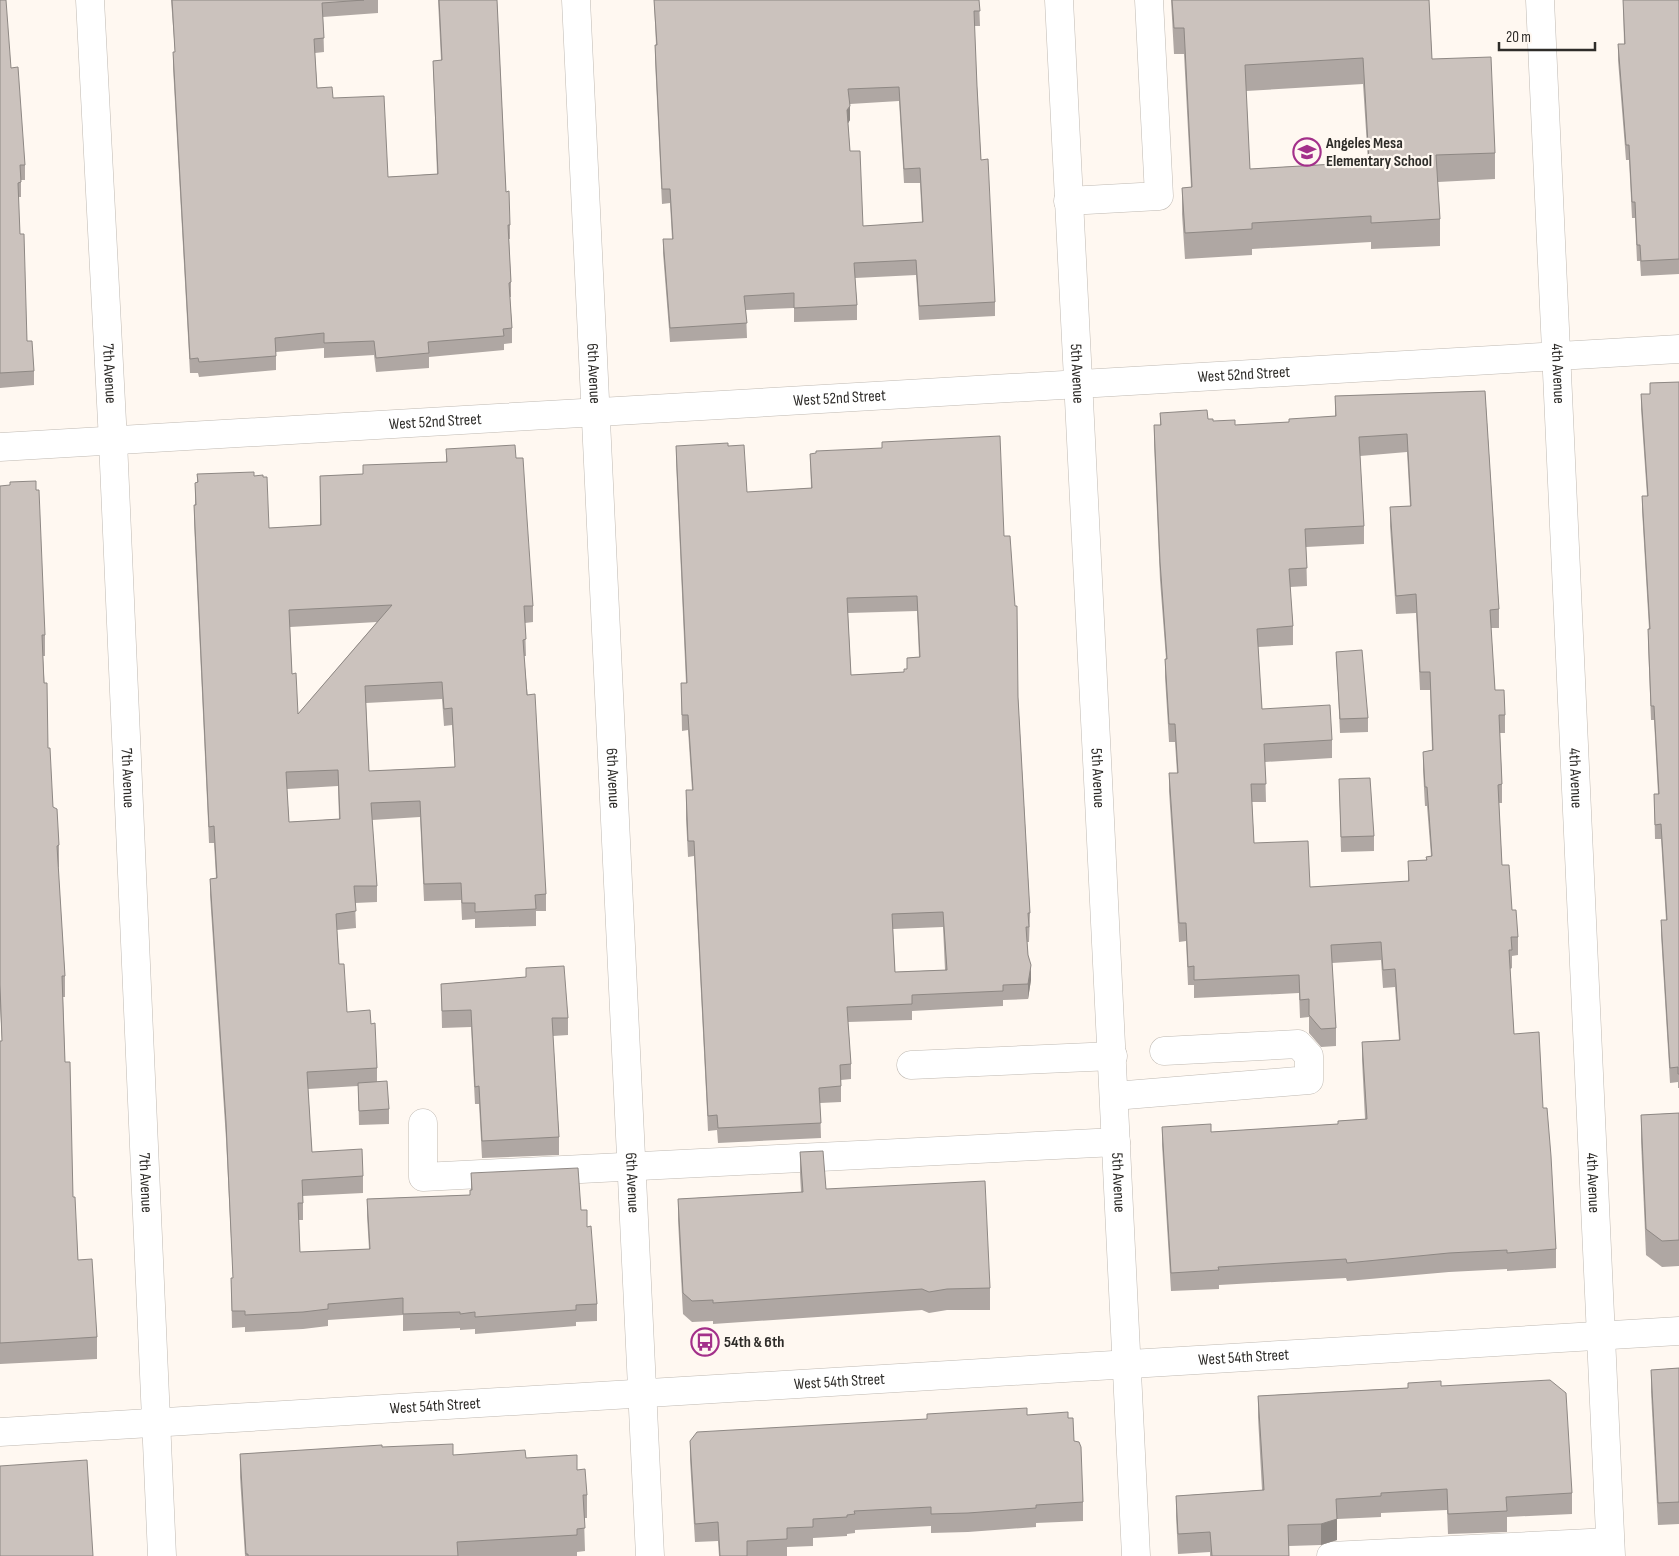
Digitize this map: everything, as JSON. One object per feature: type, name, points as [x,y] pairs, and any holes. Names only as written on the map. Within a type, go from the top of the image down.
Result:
[{"type":"street","name":"7th Avenue","points":[[90,0],[113,441],[162,1556]]},
{"type":"street","name":"6th Avenue","points":[[576,0],[650,1556]]},
{"type":"street","name":"5th Avenue","points":[[1059,0],[1076,382],[1113,1056],[1136,1556]]},
{"type":"street","points":[[1068,200],[1159,196],[1149,0]]},
{"type":"street","name":"4th Avenue","points":[[1540,0],[1559,354],[1600,1335],[1611,1549]]},
{"type":"street","name":"West 52nd Street","points":[[0,447],[596,413],[1076,382],[1559,354],[1679,349]]},
{"type":"street","points":[[1114,1096],[1309,1080],[1309,1056],[1298,1044],[1164,1051]]},
{"type":"street","points":[[911,1065],[1113,1056]]},
{"type":"street","points":[[423,1123],[423,1177],[1116,1142]]},
{"type":"street","name":"West 54th Street","points":[[0,1432],[1679,1331]]},
{"type":"street","points":[[1331,1556],[1611,1549]]},
{"type":"building","points":[[0,0],[6,0],[11,68],[18,67],[25,165],[20,165],[21,182],[18,183],[20,234],[24,234],[27,341],[32,341],[34,371],[0,373]]},
{"type":"building","points":[[172,0],[364,0],[322,3],[324,38],[314,39],[317,88],[332,87],[333,98],[384,96],[388,177],[438,174],[433,61],[442,60],[439,0],[497,0],[506,192],[509,191],[510,225],[508,225],[511,282],[509,283],[512,328],[503,329],[504,336],[428,342],[429,353],[376,358],[374,341],[324,343],[324,333],[275,338],[276,356],[199,362],[198,358],[190,359],[173,52],[175,52]]},
{"type":"building","points":[[654,0],[979,0],[980,11],[974,11],[977,86],[981,160],[988,159],[995,302],[919,306],[916,260],[854,263],[857,305],[794,308],[794,293],[744,296],[747,323],[670,328],[663,239],[673,239],[670,189],[662,189],[655,45],[657,45]],"holes":[[[899,87],[904,169],[920,168],[923,222],[863,226],[860,151],[850,151],[847,110],[850,106],[848,89]]]},
{"type":"building","points":[[1172,0],[1429,0],[1432,59],[1491,57],[1495,153],[1436,155],[1440,219],[1371,223],[1371,216],[1252,223],[1252,229],[1185,233],[1182,188],[1192,187],[1184,28],[1174,28]],"holes":[[[1363,58],[1369,162],[1250,169],[1245,65]]]},
{"type":"building","points":[[1623,0],[1679,0],[1679,259],[1641,261],[1640,245],[1637,245],[1635,202],[1632,202],[1629,145],[1626,145],[1618,44],[1625,44]]},
{"type":"building","points":[[1679,382],[1678,1074],[1678,1067],[1670,1068],[1661,920],[1667,920],[1661,824],[1655,825],[1654,794],[1659,794],[1654,706],[1651,706],[1648,629],[1650,629],[1642,496],[1648,496],[1641,394],[1650,394],[1650,383]]},
{"type":"building","points":[[1485,391],[1499,609],[1490,610],[1495,690],[1504,690],[1505,715],[1499,715],[1502,784],[1498,785],[1502,865],[1509,865],[1512,910],[1516,910],[1518,937],[1511,937],[1512,950],[1509,950],[1514,1034],[1539,1032],[1543,1108],[1547,1108],[1551,1156],[1556,1249],[1507,1253],[1507,1250],[1449,1253],[1347,1263],[1346,1259],[1218,1267],[1219,1270],[1171,1273],[1162,1127],[1211,1124],[1211,1132],[1338,1124],[1338,1121],[1367,1119],[1362,1042],[1400,1040],[1395,969],[1383,970],[1381,942],[1331,945],[1336,1028],[1321,1029],[1309,1015],[1309,999],[1300,1000],[1299,975],[1194,980],[1194,966],[1188,967],[1186,923],[1179,923],[1169,773],[1178,773],[1175,724],[1169,724],[1154,425],[1161,425],[1160,413],[1207,410],[1208,419],[1213,419],[1213,421],[1235,420],[1235,425],[1289,422],[1289,419],[1336,416],[1335,396]],"holes":[[[1407,434],[1411,506],[1390,507],[1396,596],[1416,594],[1420,672],[1430,672],[1433,750],[1423,752],[1432,856],[1426,857],[1427,860],[1408,861],[1409,881],[1310,887],[1308,841],[1254,843],[1251,784],[1266,784],[1264,744],[1332,740],[1330,705],[1262,709],[1257,629],[1293,626],[1289,569],[1307,568],[1305,529],[1364,526],[1359,437]]]},
{"type":"building","points":[[1000,436],[1004,536],[1010,536],[1015,606],[1017,606],[1018,697],[1030,913],[1028,913],[1029,927],[1026,927],[1028,955],[1031,965],[1028,984],[1003,985],[1003,991],[912,995],[912,1004],[847,1007],[851,1064],[840,1065],[841,1086],[819,1088],[821,1123],[718,1128],[717,1115],[708,1116],[694,841],[688,841],[686,790],[693,790],[688,715],[682,715],[681,683],[687,683],[676,446],[728,443],[728,446],[744,445],[747,492],[812,488],[810,454],[816,453],[816,451],[882,448],[882,442]],"holes":[[[917,596],[920,657],[907,658],[907,669],[904,669],[904,672],[851,675],[847,598]],[[943,912],[947,970],[895,972],[892,914]]]},
{"type":"building","points":[[515,445],[516,458],[523,458],[533,606],[524,606],[526,639],[523,640],[527,695],[535,694],[546,894],[535,895],[536,909],[475,912],[475,903],[462,903],[461,883],[424,884],[420,801],[371,803],[377,886],[354,886],[356,911],[336,914],[339,964],[344,964],[347,1012],[370,1010],[371,1024],[375,1023],[377,1068],[307,1072],[312,1152],[362,1149],[363,1176],[302,1180],[303,1203],[298,1203],[300,1252],[370,1249],[367,1199],[470,1195],[470,1190],[472,1190],[471,1173],[578,1168],[581,1210],[587,1210],[587,1227],[591,1226],[597,1304],[576,1305],[576,1310],[475,1317],[475,1312],[460,1314],[460,1312],[403,1314],[403,1298],[328,1304],[328,1309],[303,1312],[245,1315],[245,1311],[232,1311],[231,1278],[233,1278],[226,1122],[210,879],[217,878],[214,826],[209,827],[194,505],[196,505],[195,483],[198,482],[197,474],[254,472],[254,476],[263,475],[263,477],[267,477],[269,528],[321,525],[320,476],[363,474],[363,465],[447,462],[446,449]],"holes":[[[392,605],[298,714],[296,673],[292,674],[289,610]],[[442,682],[444,709],[452,708],[455,767],[369,771],[365,686]],[[338,770],[340,819],[289,822],[286,772]]]},
{"type":"building","points":[[36,481],[36,490],[39,490],[45,635],[42,635],[44,683],[47,683],[48,748],[50,748],[53,807],[57,809],[59,845],[57,846],[65,976],[62,976],[65,1062],[70,1062],[73,1197],[75,1197],[78,1260],[92,1259],[97,1337],[0,1343],[0,1041],[2,1041],[0,985],[0,486],[10,485],[10,482]]},
{"type":"building","points":[[1362,650],[1368,718],[1340,719],[1336,652]]},
{"type":"building","points":[[1370,778],[1374,836],[1341,837],[1339,779]]},
{"type":"building","points":[[564,966],[568,1018],[552,1018],[559,1137],[482,1141],[479,1086],[475,1087],[471,1010],[442,1011],[441,984],[526,977],[526,968]]},
{"type":"building","points":[[387,1081],[389,1109],[359,1111],[358,1083]]},
{"type":"building","points":[[1679,1113],[1679,1240],[1662,1241],[1646,1229],[1641,1115]]},
{"type":"building","points":[[823,1151],[826,1189],[985,1181],[990,1288],[947,1289],[929,1292],[922,1289],[713,1303],[713,1300],[692,1301],[683,1293],[678,1199],[803,1192],[800,1152]]},
{"type":"building","points":[[1679,1368],[1679,1502],[1658,1503],[1651,1370]]},
{"type":"building","points":[[1550,1380],[1566,1393],[1572,1493],[1506,1497],[1507,1511],[1448,1514],[1447,1489],[1381,1493],[1381,1496],[1336,1499],[1337,1519],[1321,1524],[1288,1525],[1289,1556],[1212,1556],[1210,1532],[1178,1534],[1176,1496],[1264,1490],[1258,1396],[1408,1388],[1408,1383],[1441,1381],[1441,1386]]},
{"type":"building","points":[[1027,1408],[1027,1415],[1068,1412],[1068,1418],[1073,1418],[1074,1441],[1079,1442],[1081,1447],[1083,1502],[968,1513],[931,1514],[931,1507],[854,1511],[855,1514],[847,1515],[847,1517],[813,1519],[813,1527],[787,1528],[787,1539],[747,1541],[747,1556],[720,1556],[718,1522],[695,1524],[690,1441],[697,1432],[927,1419],[927,1414]]},
{"type":"building","points":[[453,1444],[453,1455],[525,1450],[526,1458],[577,1455],[577,1470],[585,1469],[587,1495],[583,1495],[585,1528],[577,1529],[577,1535],[457,1542],[458,1556],[248,1556],[246,1554],[240,1454],[382,1445],[382,1447]]},
{"type":"building","points":[[87,1460],[93,1556],[0,1556],[0,1466]]},
{"type":"place","name":"Angeles Mesa Elementary School","points":[[1307,152]]},
{"type":"place","name":"54th & 6th","points":[[705,1342]]}]
